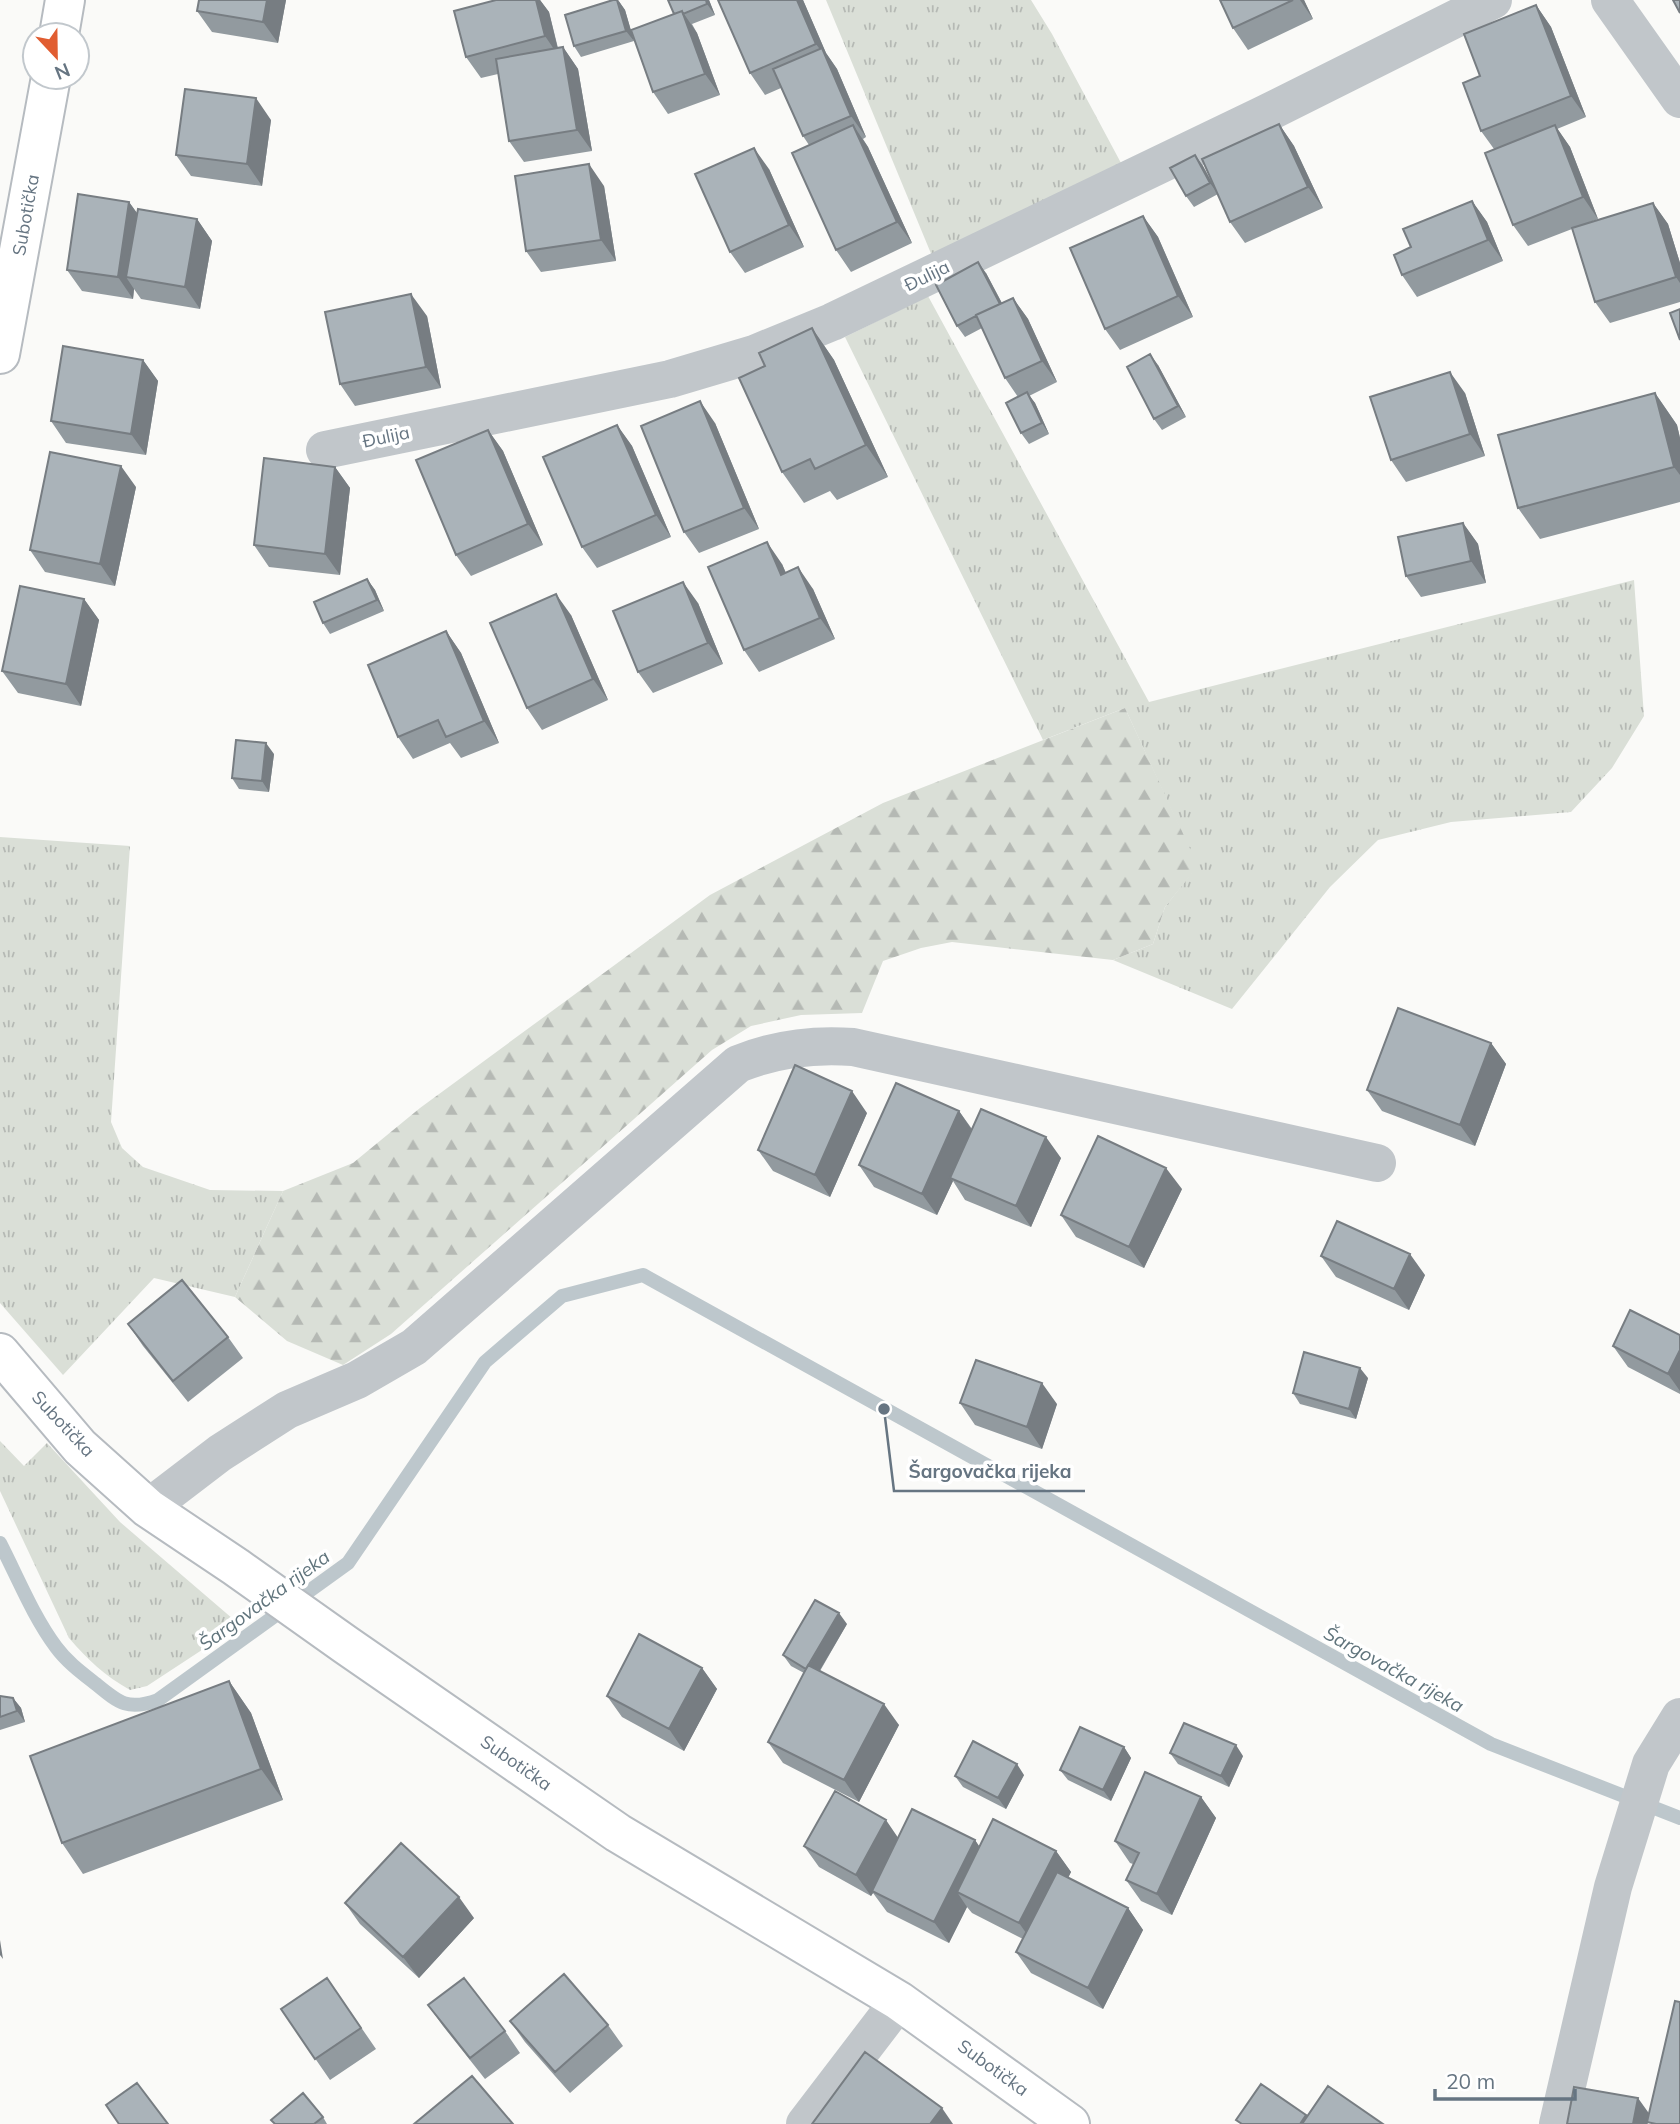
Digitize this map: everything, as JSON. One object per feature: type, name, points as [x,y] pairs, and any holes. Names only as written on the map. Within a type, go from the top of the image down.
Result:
[{"type":"street","points":[[61,21],[65,0]]},
{"type":"street","name":"Đulija","points":[[325,450],[670,379],[754,354],[832,322],[1275,109],[1493,0]]},
{"type":"street","points":[[1610,0],[1680,99]]},
{"type":"street","name":"Subotička","points":[[0,354],[48,91]]},
{"type":"street","points":[[148,1508],[219,1453],[287,1410],[357,1380],[414,1346],[738,1064],[763,1054],[827,1045],[853,1047],[1377,1163]]},
{"type":"street","name":"Subotička","points":[[0,1353],[80,1447],[148,1508],[618,1833],[899,2001],[1070,2124]]},
{"type":"street","points":[[1558,2124],[1614,1886],[1651,1764],[1680,1717]]},
{"type":"street","points":[[804,2124],[899,2001]]},
{"type":"green space","points":[[826,0],[1031,0],[1121,163],[932,256]]},
{"type":"green space","points":[[928,296],[1149,702],[1634,580],[1644,716],[1612,768],[1571,812],[1451,822],[1378,840],[1330,887],[1232,1009],[1113,960],[1153,944],[1165,907],[1197,866],[1125,708],[1043,740],[845,337]]},
{"type":"green space","points":[[1125,708],[1198,866],[1165,907],[1153,944],[1113,960],[952,942],[921,948],[883,961],[862,1013],[801,1015],[751,1026],[712,1050],[391,1334],[343,1365],[287,1341],[235,1297],[283,1191],[353,1163],[420,1108],[710,895],[883,803]]},
{"type":"green space","points":[[0,837],[130,846],[111,1122],[122,1148],[143,1167],[210,1190],[283,1191],[235,1297],[154,1278],[63,1375],[0,1303]]},
{"type":"green space","points":[[0,1441],[24,1466],[47,1443],[120,1522],[240,1625],[147,1686],[130,1690],[104,1673],[69,1638],[0,1491]]},
{"type":"building","points":[[199,0],[267,0],[263,22],[197,11]]},
{"type":"building","points":[[496,0],[536,0],[545,36],[466,57],[454,11]]},
{"type":"building","points":[[617,0],[626,31],[574,46],[565,15]]},
{"type":"building","points":[[668,0],[706,0],[707,4],[683,14],[682,11],[674,14]]},
{"type":"building","points":[[718,0],[797,0],[816,44],[750,73]]},
{"type":"building","points":[[1220,0],[1293,0],[1233,28]]},
{"type":"building","points":[[1673,0],[1680,0],[1680,13]]},
{"type":"building","points":[[1536,5],[1571,96],[1481,131],[1463,83],[1480,76],[1464,34]]},
{"type":"building","points":[[682,11],[705,74],[653,92],[631,30]]},
{"type":"building","points":[[563,47],[577,130],[509,141],[496,59]]},
{"type":"building","points":[[822,48],[851,116],[803,136],[773,69]]},
{"type":"building","points":[[185,89],[256,98],[247,164],[176,155]]},
{"type":"building","points":[[1279,124],[1308,187],[1230,222],[1202,159]]},
{"type":"building","points":[[853,125],[897,222],[836,250],[792,153]]},
{"type":"building","points":[[1555,125],[1583,197],[1513,225],[1485,153]]},
{"type":"building","points":[[754,148],[789,225],[730,252],[695,174]]},
{"type":"building","points":[[1195,155],[1210,183],[1186,196],[1170,168]]},
{"type":"building","points":[[589,164],[601,240],[526,251],[515,176]]},
{"type":"building","points":[[78,194],[129,202],[118,277],[67,270]]},
{"type":"building","points":[[1472,201],[1488,240],[1402,275],[1394,255],[1411,247],[1403,229]]},
{"type":"building","points":[[1653,203],[1676,277],[1595,302],[1572,228]]},
{"type":"building","points":[[138,209],[197,219],[185,287],[126,277]]},
{"type":"building","points":[[1143,216],[1178,296],[1105,329],[1070,248]]},
{"type":"building","points":[[978,262],[1000,304],[957,326],[936,285]]},
{"type":"building","points":[[411,294],[426,367],[340,384],[325,312]]},
{"type":"building","points":[[1013,298],[1042,361],[1005,378],[976,315]]},
{"type":"building","points":[[1680,309],[1680,340],[1670,313]]},
{"type":"building","points":[[812,328],[866,445],[815,469],[810,459],[782,472],[739,378],[765,366],[759,353]]},
{"type":"building","points":[[63,346],[143,360],[131,434],[51,421]]},
{"type":"building","points":[[1150,354],[1178,406],[1154,419],[1127,367]]},
{"type":"building","points":[[1450,372],[1470,434],[1391,460],[1370,397]]},
{"type":"building","points":[[1027,392],[1042,423],[1021,433],[1006,403]]},
{"type":"building","points":[[1655,393],[1674,467],[1518,508],[1498,435]]},
{"type":"building","points":[[700,401],[744,508],[684,532],[641,426]]},
{"type":"building","points":[[617,425],[656,515],[582,547],[543,457]]},
{"type":"building","points":[[488,430],[528,524],[456,555],[416,460]]},
{"type":"building","points":[[50,452],[121,466],[100,564],[30,550]]},
{"type":"building","points":[[264,458],[335,467],[325,554],[254,545]]},
{"type":"building","points":[[1463,523],[1471,561],[1406,576],[1398,537]]},
{"type":"building","points":[[767,542],[781,575],[798,567],[820,618],[744,650],[708,567]]},
{"type":"building","points":[[367,579],[377,600],[323,623],[314,602]]},
{"type":"building","points":[[683,582],[708,643],[638,672],[613,611]]},
{"type":"building","points":[[20,586],[84,599],[66,684],[2,671]]},
{"type":"building","points":[[556,594],[593,679],[527,708],[490,623]]},
{"type":"building","points":[[446,631],[484,721],[446,737],[438,720],[398,737],[368,665]]},
{"type":"building","points":[[236,740],[266,743],[262,781],[232,778]]},
{"type":"building","points":[[1398,1008],[1491,1043],[1460,1125],[1367,1090]]},
{"type":"building","points":[[795,1065],[852,1091],[815,1175],[758,1150]]},
{"type":"building","points":[[896,1083],[959,1111],[922,1194],[859,1165]]},
{"type":"building","points":[[981,1109],[1046,1137],[1016,1206],[950,1178]]},
{"type":"building","points":[[1098,1136],[1166,1168],[1129,1247],[1061,1215]]},
{"type":"building","points":[[1337,1221],[1410,1254],[1394,1289],[1321,1256]]},
{"type":"building","points":[[182,1280],[228,1337],[173,1381],[128,1324]]},
{"type":"building","points":[[1630,1310],[1680,1335],[1680,1350],[1668,1374],[1613,1346]]},
{"type":"building","points":[[1304,1352],[1360,1368],[1349,1409],[1293,1393]]},
{"type":"building","points":[[976,1360],[1042,1383],[1027,1427],[960,1403]]},
{"type":"building","points":[[815,1600],[839,1613],[806,1669],[783,1655]]},
{"type":"building","points":[[639,1634],[702,1668],[669,1729],[607,1696]]},
{"type":"building","points":[[808,1665],[884,1704],[844,1780],[768,1742]]},
{"type":"building","points":[[229,1681],[261,1769],[62,1843],[30,1756]]},
{"type":"building","points":[[0,1696],[13,1698],[17,1711],[0,1717]]},
{"type":"building","points":[[1184,1723],[1236,1745],[1221,1776],[1170,1753]]},
{"type":"building","points":[[1080,1727],[1124,1747],[1103,1790],[1060,1770]]},
{"type":"building","points":[[973,1741],[1017,1764],[998,1798],[955,1776]]},
{"type":"building","points":[[1145,1772],[1201,1797],[1157,1894],[1126,1880],[1139,1853],[1115,1841]]},
{"type":"building","points":[[835,1791],[886,1820],[856,1875],[804,1846]]},
{"type":"building","points":[[912,1809],[975,1840],[934,1922],[872,1891]]},
{"type":"building","points":[[993,1819],[1056,1851],[1019,1923],[957,1892]]},
{"type":"building","points":[[401,1843],[459,1897],[403,1957],[345,1903]]},
{"type":"building","points":[[1057,1872],[1128,1908],[1088,1988],[1016,1952]]},
{"type":"building","points":[[564,1974],[608,2025],[555,2072],[510,2021]]},
{"type":"building","points":[[327,1978],[361,2028],[315,2059],[281,2009]]},
{"type":"building","points":[[464,1978],[505,2031],[470,2058],[428,2005]]},
{"type":"building","points":[[1675,2001],[1680,2002],[1680,2124],[1656,2124],[1647,2122]]},
{"type":"building","points":[[865,2052],[942,2108],[930,2124],[812,2124]]},
{"type":"building","points":[[472,2076],[513,2124],[414,2124]]},
{"type":"building","points":[[137,2083],[168,2124],[119,2124],[106,2105]]},
{"type":"building","points":[[1261,2084],[1306,2115],[1300,2124],[1242,2124],[1236,2120]]},
{"type":"building","points":[[1328,2086],[1383,2124],[1302,2124]]},
{"type":"building","points":[[1574,2087],[1638,2098],[1633,2124],[1567,2124]]},
{"type":"building","points":[[303,2093],[323,2117],[314,2124],[275,2124],[271,2120]]},
{"type":"waterway","name":"Šargovačka rijeka","points":[[0,1543],[40,1623],[65,1658],[111,1696],[124,1703],[139,1705],[158,1700],[348,1563],[485,1362],[562,1296],[643,1275],[1491,1744],[1680,1818]]},
{"type":"place","name":"Šargovačka rijeka","points":[[884,1409]]}]
